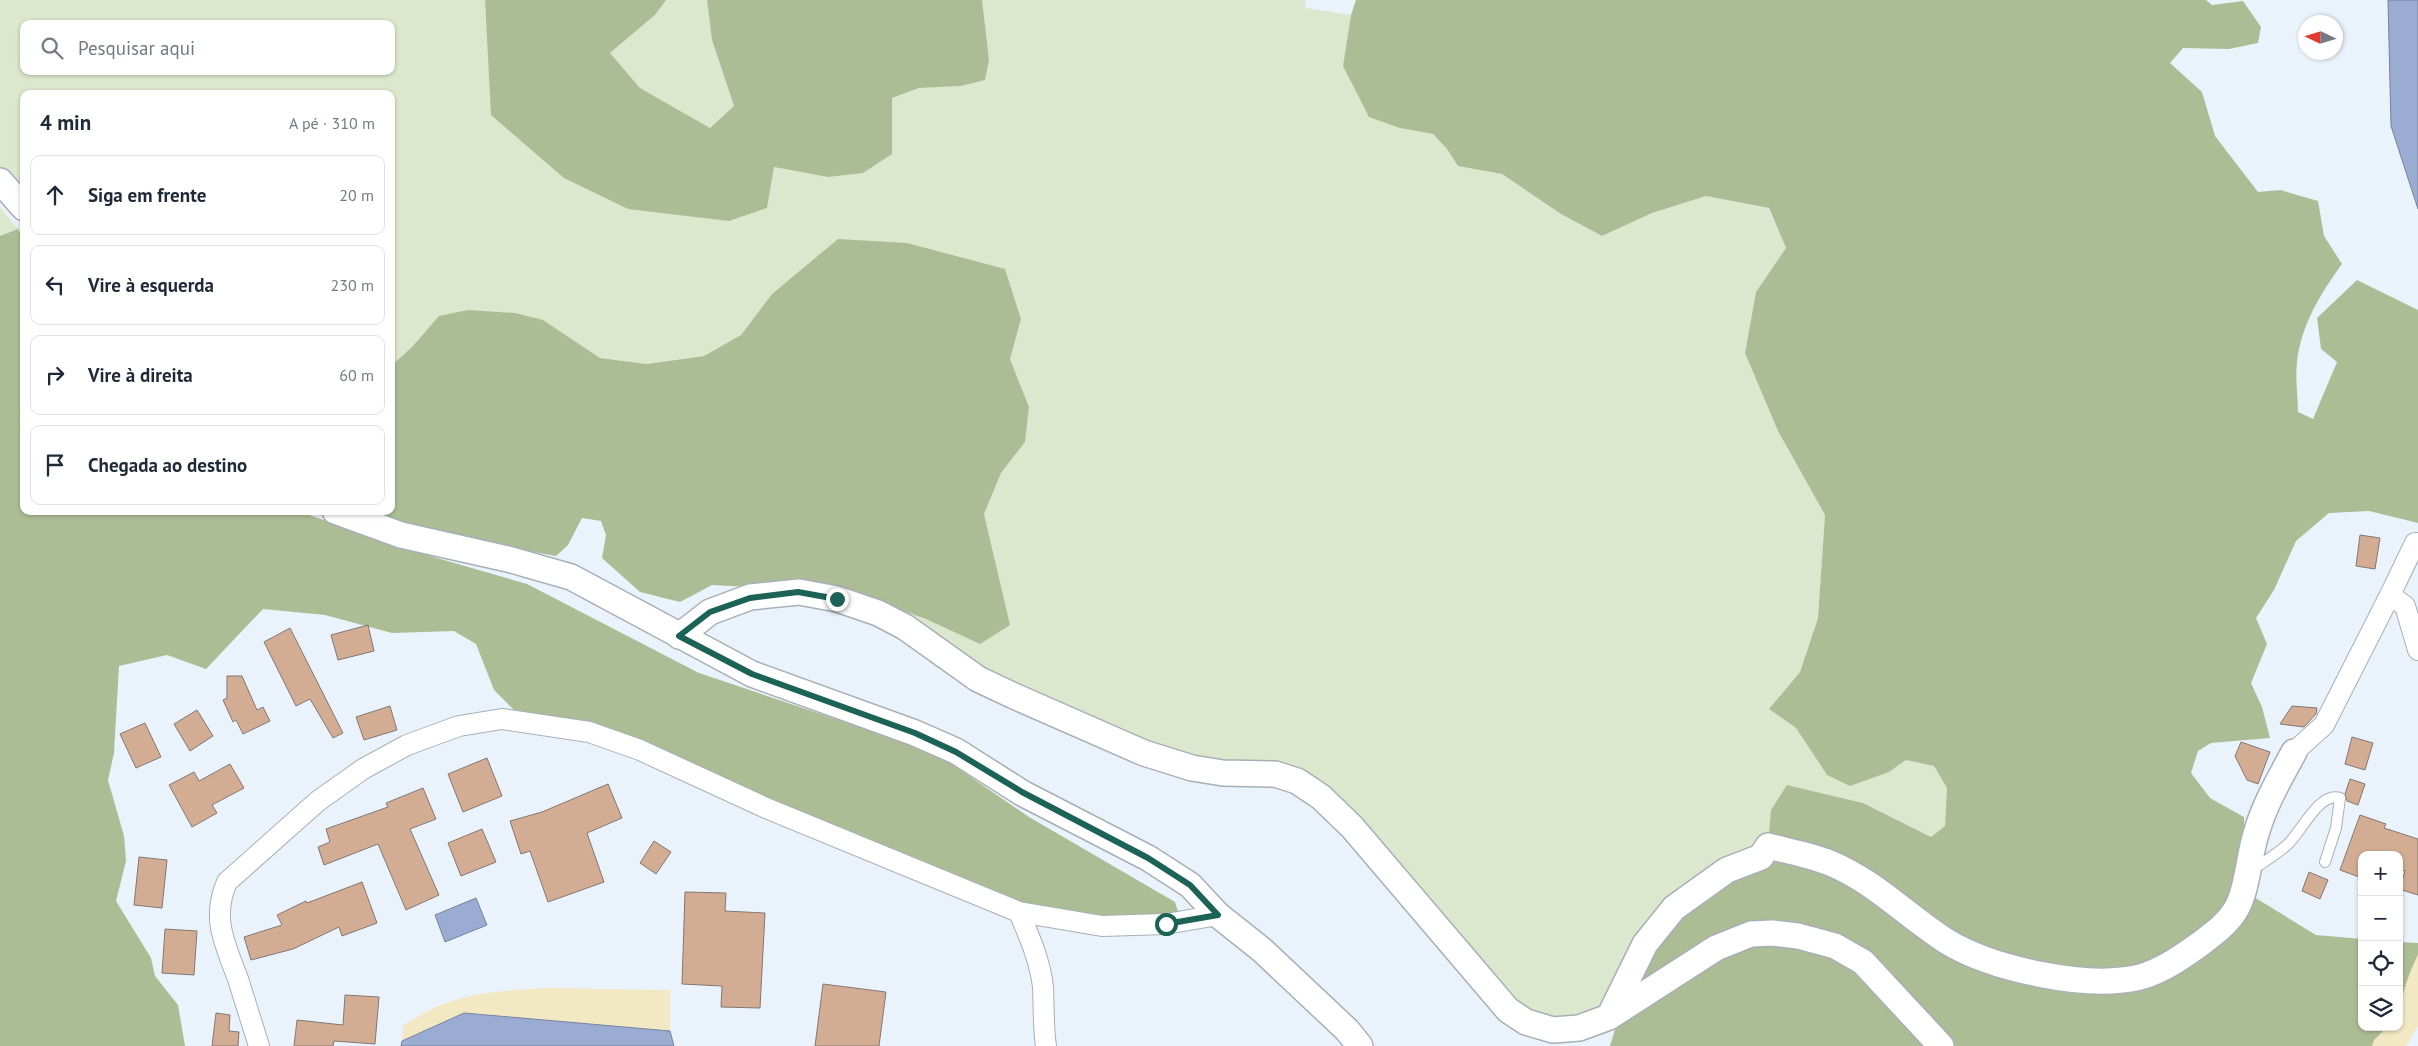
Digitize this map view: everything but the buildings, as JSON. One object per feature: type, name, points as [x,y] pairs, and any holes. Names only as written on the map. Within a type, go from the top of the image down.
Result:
[{"type":"street","points":[[0,181],[20,204]]},
{"type":"street","points":[[346,515],[401,536],[508,559],[571,577],[752,674],[915,733],[956,752],[1022,792],[1148,858],[1190,885],[1218,915],[1262,950],[1347,1030],[1360,1046]]},
{"type":"street","points":[[1609,1017],[1645,944],[1674,908],[1727,870],[1761,858],[1768,846],[1830,863],[1868,884],[1947,941],[1992,962],[2044,975],[2115,982],[2142,976],[2165,967],[2221,928],[2236,910],[2256,834],[2269,800],[2294,752],[2324,725],[2415,543],[2418,543]]},
{"type":"street","points":[[679,636],[710,612],[750,598],[798,592],[837,599],[878,613],[905,627],[978,679],[1144,753],[1192,768],[1223,773],[1275,774],[1297,781],[1321,797],[1352,828],[1508,1010],[1526,1022],[1553,1030],[1579,1028],[1609,1017],[1716,948],[1751,934],[1772,933],[1798,936],[1835,946],[1864,962],[1941,1046]]},
{"type":"street","points":[[2390,595],[2405,606],[2418,650]]},
{"type":"street","points":[[258,1046],[251,1018],[222,937],[219,910],[220,897],[227,882],[318,801],[363,769],[407,745],[459,726],[502,719],[589,732],[640,750],[766,808],[1019,912],[1102,926],[1166,924],[1218,915]]},
{"type":"street","points":[[1019,912],[1035,949],[1043,986],[1043,1027],[1046,1046]]},
{"type":"lane","points":[[2247,874],[2288,844],[2326,799],[2334,796],[2340,798],[2339,811],[2325,862]]},
{"type":"green space","points":[[0,0],[485,0],[486,23],[767,208],[774,167],[828,177],[892,98],[919,88],[961,86],[982,12],[982,0],[1305,0],[1306,8],[1351,15],[1343,66],[1400,128],[1433,134],[1447,149],[1458,166],[1502,174],[1561,214],[1602,236],[1652,213],[1706,196],[1768,208],[1786,248],[1756,292],[1745,353],[1778,431],[1825,515],[1818,618],[1800,672],[1769,709],[1796,728],[1827,775],[1889,772],[1906,760],[1934,766],[1947,788],[1945,826],[1931,837],[1863,803],[1787,785],[1768,846],[1609,1004],[1592,1016],[1546,1018],[1519,1009],[1315,786],[1186,763],[981,675],[873,600],[926,619],[995,565],[984,514],[1001,473],[1025,442],[1029,407],[1010,359],[1021,319],[772,294],[741,335],[704,356],[647,364],[600,358],[543,320],[413,346],[395,362],[395,90],[20,90],[20,194],[0,172]]},
{"type":"green space","points":[[485,0],[666,0],[655,15],[610,53],[640,88],[710,128],[734,106],[712,40],[707,0],[982,0],[989,60],[985,80],[961,86],[919,88],[892,98],[892,154],[863,173],[828,177],[774,167],[767,208],[729,221],[628,209],[564,178],[491,115]]},
{"type":"green space","points":[[666,0],[707,0],[712,40],[734,106],[710,128],[640,88],[610,53],[655,15]]},
{"type":"green space","points":[[1356,0],[2206,0],[2212,5],[2243,1],[2261,27],[2258,43],[2229,49],[2183,48],[2170,63],[2202,92],[2215,136],[2258,192],[2280,190],[2318,201],[2324,236],[2342,264],[2313,310],[2299,348],[2296,368],[2298,412],[2313,419],[2337,362],[2321,349],[2317,318],[2357,280],[2418,310],[2418,523],[2369,511],[2329,513],[2296,541],[2274,590],[2256,618],[2267,644],[2251,683],[2262,707],[2270,738],[2211,743],[2198,751],[2191,773],[2210,798],[2244,817],[2245,850],[2231,883],[2316,935],[2358,939],[2358,1031],[2391,1031],[2384,1046],[1610,1046],[1634,967],[1679,891],[1768,846],[1771,810],[1787,785],[1863,803],[1931,837],[1945,826],[1947,788],[1934,766],[1906,760],[1889,772],[1850,786],[1827,775],[1796,728],[1769,709],[1800,672],[1818,618],[1825,515],[1778,431],[1745,353],[1756,292],[1786,248],[1769,208],[1706,196],[1652,213],[1602,236],[1561,214],[1502,174],[1458,166],[1447,149],[1433,134],[1400,128],[1369,117],[1343,66],[1351,15]]},
{"type":"green space","points":[[0,207],[18,229],[0,236]]},
{"type":"green space","points":[[18,229],[20,232],[20,515],[309,515],[437,558],[527,584],[699,673],[934,752],[1029,817],[1175,902],[1178,912],[1147,921],[1089,923],[955,883],[596,725],[514,710],[494,690],[476,644],[454,631],[392,633],[325,615],[263,609],[206,669],[167,655],[119,666],[114,753],[108,780],[124,836],[126,861],[116,901],[151,958],[155,976],[178,1005],[185,1046],[0,1046],[0,236]]},
{"type":"green space","points":[[838,239],[907,243],[1005,269],[1021,319],[1010,359],[1029,407],[1025,442],[1001,473],[984,514],[1010,625],[980,644],[926,619],[873,600],[750,587],[712,585],[680,602],[640,592],[602,558],[606,535],[601,521],[582,518],[568,545],[556,556],[453,538],[372,515],[395,515],[395,362],[413,346],[439,316],[468,310],[515,313],[543,320],[600,358],[647,364],[704,356],[741,335],[772,294]]},
{"type":"green space","points":[[2403,942],[2418,943],[2418,958],[2403,1002]]},
{"type":"sand","points":[[2418,954],[2418,1026],[2406,1046],[2372,1046],[2374,1040],[2383,1031],[2403,1031],[2403,994]]},
{"type":"sand","points":[[544,988],[670,990],[670,1031],[464,1013],[402,1041],[403,1026],[437,1007],[470,996]]},
{"type":"water","points":[[2388,0],[2418,0],[2418,209],[2391,126]]},
{"type":"water","points":[[476,898],[487,925],[445,942],[435,915]]},
{"type":"water","points":[[464,1013],[670,1031],[674,1046],[401,1046],[402,1041]]},
{"type":"route","points":[[837,599],[798,592],[750,598],[710,612],[679,636],[752,674],[915,733],[956,752],[1022,792],[1148,858],[1190,885],[1218,915],[1166,924]]}]
